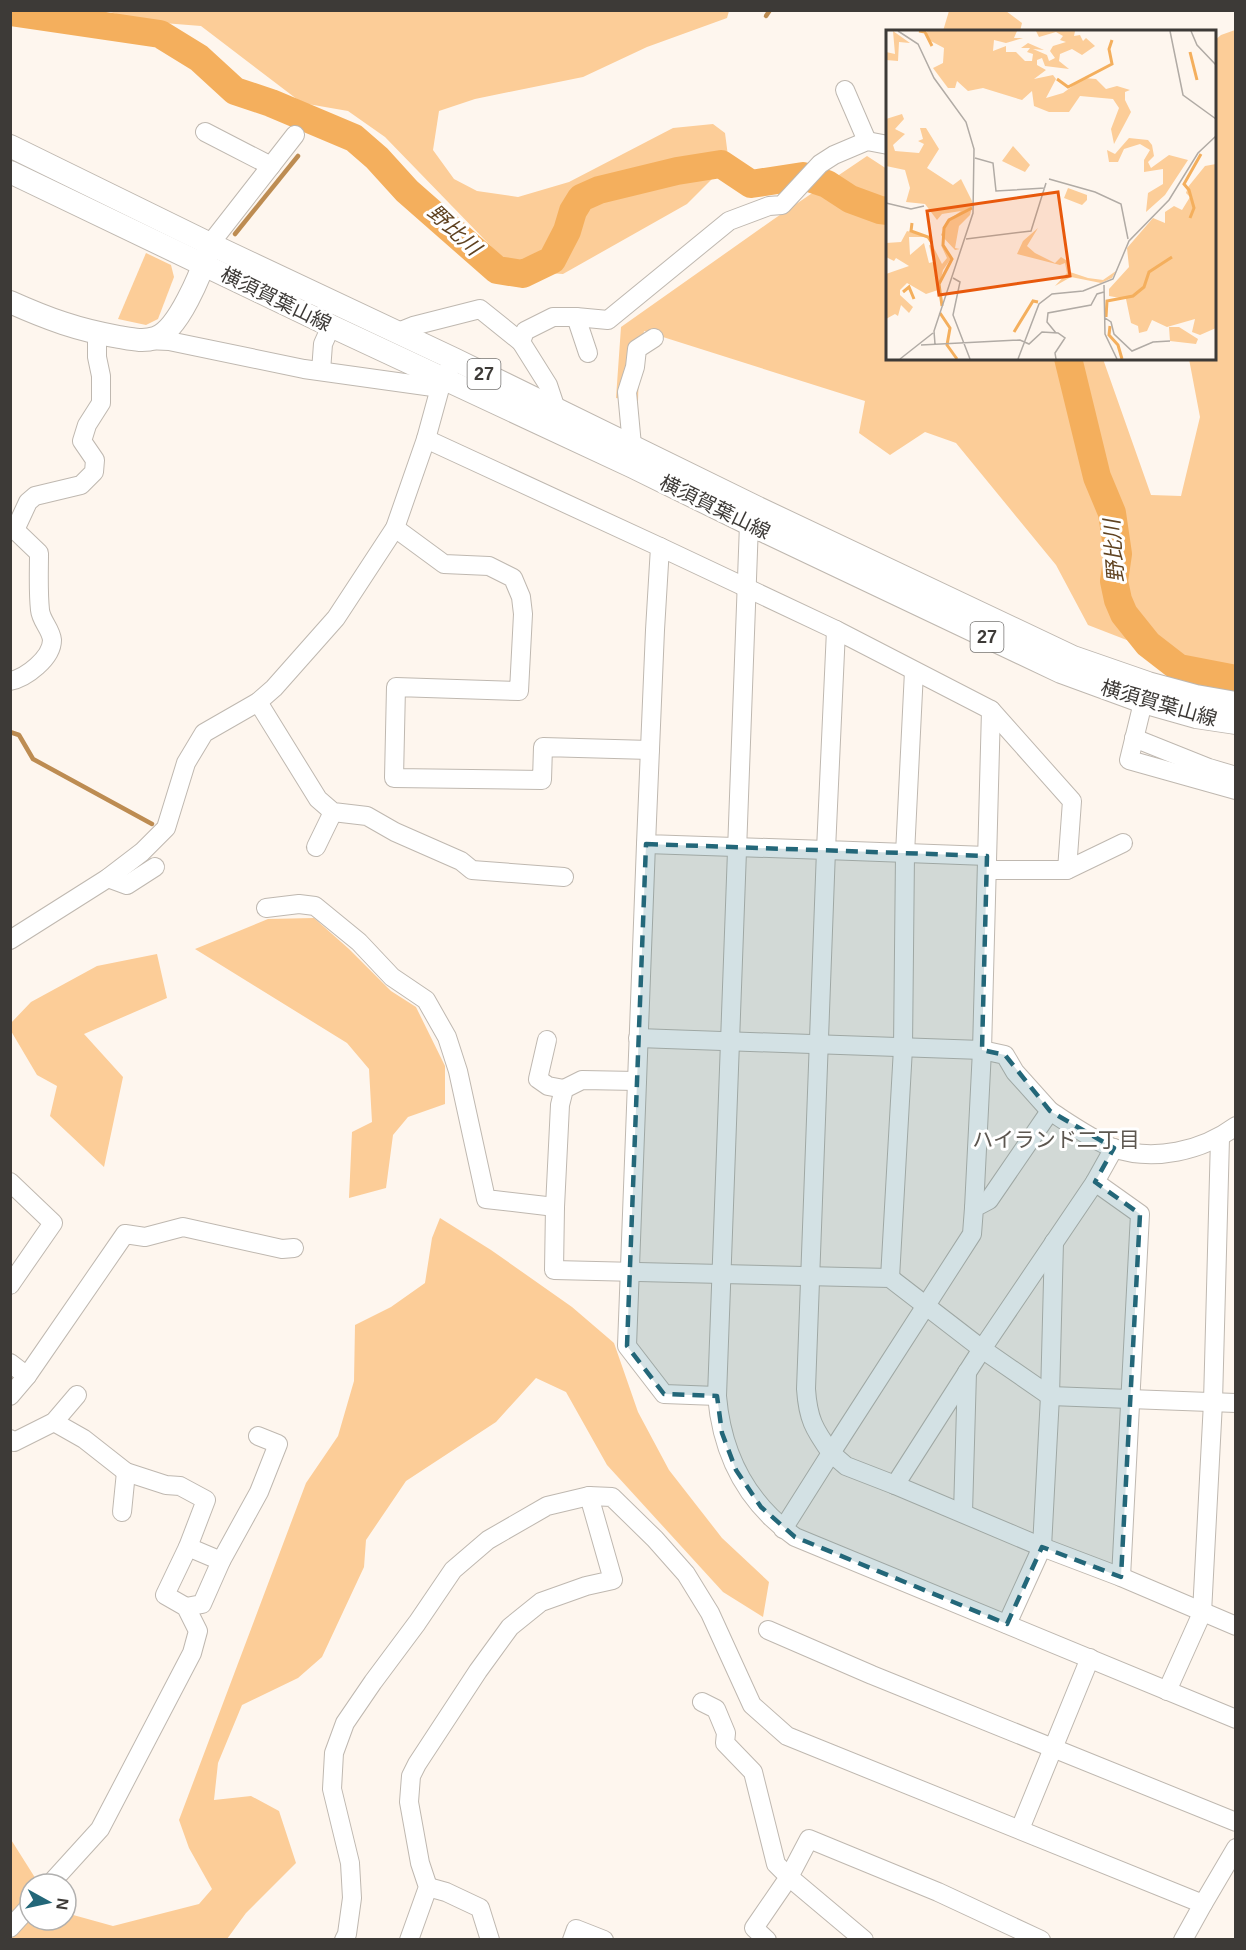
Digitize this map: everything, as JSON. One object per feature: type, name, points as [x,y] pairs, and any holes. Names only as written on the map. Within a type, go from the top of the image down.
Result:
[{"type":"main road","name":"横須賀葉山線","points":[[10,146],[207,254],[331,326],[556,409],[633,457]]},
{"type":"main road","name":"横須賀葉山線","points":[[10,172],[207,254],[405,329],[450,369],[752,516],[1061,672],[1145,693],[1196,696],[1236,703]]},
{"type":"main road","name":"横須賀葉山線","points":[[140,340],[156,338],[172,325],[207,254]]},
{"type":"main road","points":[[10,302],[63,324],[97,333],[140,340]]},
{"type":"main road","name":"横須賀葉山線","points":[[1145,693],[1196,717],[1236,723]]},
{"type":"street","points":[[845,90],[867,141]]},
{"type":"street","points":[[205,132],[271,166]]},
{"type":"street","points":[[207,254],[295,135]]},
{"type":"street","points":[[521,342],[525,331],[553,317],[608,320],[729,221],[769,206],[782,205],[820,164],[834,155],[867,141],[886,146]]},
{"type":"street","points":[[405,329],[480,309],[521,342],[548,385],[556,409]]},
{"type":"street","points":[[576,317],[588,353]]},
{"type":"street","points":[[321,371],[323,344],[331,326]]},
{"type":"street","points":[[10,681],[21,679],[45,658],[52,642],[49,629],[40,613],[39,553],[13,529],[28,501],[35,496],[81,485],[94,472],[95,460],[82,441],[87,425],[101,403],[97,333]]},
{"type":"street","points":[[633,457],[627,392],[637,349],[654,338]]},
{"type":"street","points":[[10,940],[108,878],[142,852],[166,828],[186,763],[204,734],[258,702],[274,688],[336,618],[395,528],[450,369],[321,371],[169,341],[140,340]]},
{"type":"street","points":[[426,439],[746,586],[991,710],[1072,801],[1067,870]]},
{"type":"street","points":[[752,516],[746,586],[717,1396],[722,1433],[736,1470],[761,1508],[795,1538],[1236,1719]]},
{"type":"street","points":[[395,528],[444,564],[489,566],[513,578],[521,597],[523,614],[519,690],[396,687],[394,778],[542,780],[543,747],[650,750]]},
{"type":"street","points":[[660,547],[627,1346],[664,1394],[717,1396]]},
{"type":"street","points":[[836,630],[809,1276],[806,1389],[807,1410],[814,1429],[831,1453],[846,1466],[1236,1626]]},
{"type":"street","points":[[890,1278],[903,1048],[904,854],[914,671]]},
{"type":"street","points":[[1145,693],[1129,760],[1236,790]]},
{"type":"street","points":[[258,702],[318,799],[333,812],[367,816],[404,836],[461,861],[472,870],[564,878]]},
{"type":"street","points":[[783,1529],[972,1234],[982,1050],[991,710]]},
{"type":"street","points":[[1134,738],[1209,768],[1236,776]]},
{"type":"street","points":[[316,847],[333,812]]},
{"type":"street","points":[[646,844],[904,854],[1067,870],[1123,843]]},
{"type":"street","points":[[108,878],[127,885],[155,867]]},
{"type":"street","points":[[266,908],[299,904],[315,906],[359,942],[392,977],[426,1000],[447,1037],[458,1071],[486,1199],[555,1207]]},
{"type":"street","points":[[638,1038],[982,1050],[1005,1055],[1015,1072],[1050,1111],[1114,1148],[1148,1154],[1170,1153],[1194,1148],[1220,1138],[1236,1126]]},
{"type":"street","points":[[547,1040],[538,1079],[548,1086],[564,1089],[582,1080],[637,1081]]},
{"type":"street","points":[[564,1089],[560,1105],[554,1270],[890,1278],[982,1349],[1050,1396],[1236,1403]]},
{"type":"street","points":[[974,1208],[989,1200],[1050,1111]]},
{"type":"street","points":[[1167,1691],[1202,1613],[1213,1402],[1220,1138]]},
{"type":"street","points":[[895,1485],[982,1349],[1095,1182],[1114,1148]]},
{"type":"street","points":[[10,1182],[53,1223],[10,1285]]},
{"type":"street","points":[[1095,1182],[1140,1214],[1121,1577]]},
{"type":"street","points":[[10,1396],[27,1376],[125,1234],[145,1237],[183,1227],[282,1249],[294,1248]]},
{"type":"street","points":[[1007,1624],[1042,1547],[1050,1396],[1054,1242]]},
{"type":"street","points":[[10,1363],[27,1376]]},
{"type":"street","points":[[963,1513],[967,1372]]},
{"type":"street","points":[[10,1439],[14,1442],[54,1422],[77,1395]]},
{"type":"street","points":[[54,1422],[84,1439],[126,1472],[166,1485],[180,1486],[206,1500],[188,1547],[165,1595],[186,1607],[198,1631],[192,1653],[100,1829],[61,1872]]},
{"type":"street","points":[[186,1607],[202,1604],[220,1561],[259,1492],[278,1444],[258,1436]]},
{"type":"street","points":[[122,1512],[126,1472]]},
{"type":"street","points":[[408,1940],[428,1887],[420,1863],[409,1802],[411,1776],[432,1739],[510,1627],[542,1602],[586,1586],[613,1580],[589,1496]]},
{"type":"street","points":[[344,1940],[347,1934],[352,1898],[350,1863],[332,1790],[334,1753],[345,1723],[453,1570],[488,1539],[547,1506],[589,1496],[612,1497],[655,1539],[686,1574],[710,1613],[752,1705],[787,1736],[1203,1904]]},
{"type":"street","points":[[188,1547],[220,1561]]},
{"type":"street","points":[[768,1630],[1236,1822]]},
{"type":"street","points":[[1020,1829],[1090,1658]]},
{"type":"street","points":[[702,1702],[716,1710],[726,1733],[725,1743],[753,1772],[776,1864],[864,1940]]},
{"type":"street","points":[[767,1940],[754,1928],[789,1877],[809,1839],[938,1892],[1035,1938]]},
{"type":"street","points":[[1183,1940],[1236,1848]]},
{"type":"street","points":[[428,1887],[446,1892],[480,1908],[490,1940]]},
{"type":"street","points":[[572,1940],[576,1929],[604,1940]]},
{"type":"highlighted area","points":[[646,844],[987,856],[982,1050],[1005,1055],[1050,1111],[1114,1148],[1095,1182],[1140,1214],[1121,1577],[1042,1547],[1007,1624],[795,1537],[761,1507],[736,1470],[722,1433],[717,1396],[664,1394],[627,1346]]},
{"type":"shaded area","points":[[107,11],[729,11],[727,18],[647,47],[583,77],[475,99],[439,111],[433,150],[454,179],[477,191],[518,197],[569,182],[673,128],[713,124],[725,133],[727,164],[687,204],[563,274],[515,271],[385,137],[348,111],[302,103],[201,26],[138,21]]},
{"type":"shaded area","points":[[949,11],[1006,11],[1022,23],[1020,30],[943,30]]},
{"type":"shaded area","points":[[1235,30],[1235,682],[1088,625],[1056,565],[956,443],[925,432],[890,455],[859,433],[865,401],[644,331],[639,366],[638,401],[616,398],[621,327],[867,156],[886,168],[886,360],[1103,360],[1151,495],[1181,496],[1200,417],[1189,360],[1216,360],[1216,39]]},
{"type":"shaded area","points":[[146,253],[171,265],[174,277],[158,319],[146,325],[118,319]]},
{"type":"shaded area","points":[[314,918],[391,991],[416,1007],[445,1066],[445,1104],[408,1117],[393,1135],[386,1188],[349,1198],[352,1132],[372,1122],[369,1069],[347,1043],[195,949],[268,919]]},
{"type":"shaded area","points":[[157,954],[167,998],[84,1034],[123,1077],[104,1167],[50,1116],[57,1086],[37,1075],[11,1031],[11,1023],[31,1002],[97,966]]},
{"type":"shaded area","points":[[440,1218],[491,1250],[572,1307],[614,1343],[638,1412],[669,1470],[722,1538],[769,1582],[763,1617],[723,1592],[607,1465],[566,1392],[536,1378],[496,1422],[406,1481],[366,1540],[364,1567],[322,1657],[298,1678],[242,1705],[218,1763],[214,1800],[251,1796],[279,1811],[296,1863],[246,1913],[227,1939],[11,1939],[10,1838],[31,1872],[18,1872],[18,1932],[78,1932],[78,1916],[113,1926],[199,1904],[212,1889],[189,1848],[179,1820],[306,1483],[338,1436],[354,1381],[355,1325],[391,1307],[425,1283],[432,1238]]},
{"type":"waterway","points":[[766,16],[770,10]]},
{"type":"waterway","name":"野比川","points":[[10,12],[160,34],[199,58],[235,91],[271,103],[354,138],[377,158],[407,191],[497,270],[523,274],[552,260],[581,198],[599,190],[677,171],[721,164],[751,184],[803,176],[827,184],[850,199],[886,211]]},
{"type":"waterway","points":[[235,234],[298,156]]},
{"type":"waterway","name":"野比川","points":[[1068,360],[1097,477],[1112,513],[1118,554],[1114,581],[1124,614],[1148,644],[1179,668],[1236,679]]},
{"type":"waterway","points":[[10,732],[19,735],[33,759],[152,824]]},
{"type":"district","name":"ハイランド二丁目","points":[[1056,1140]]}]
